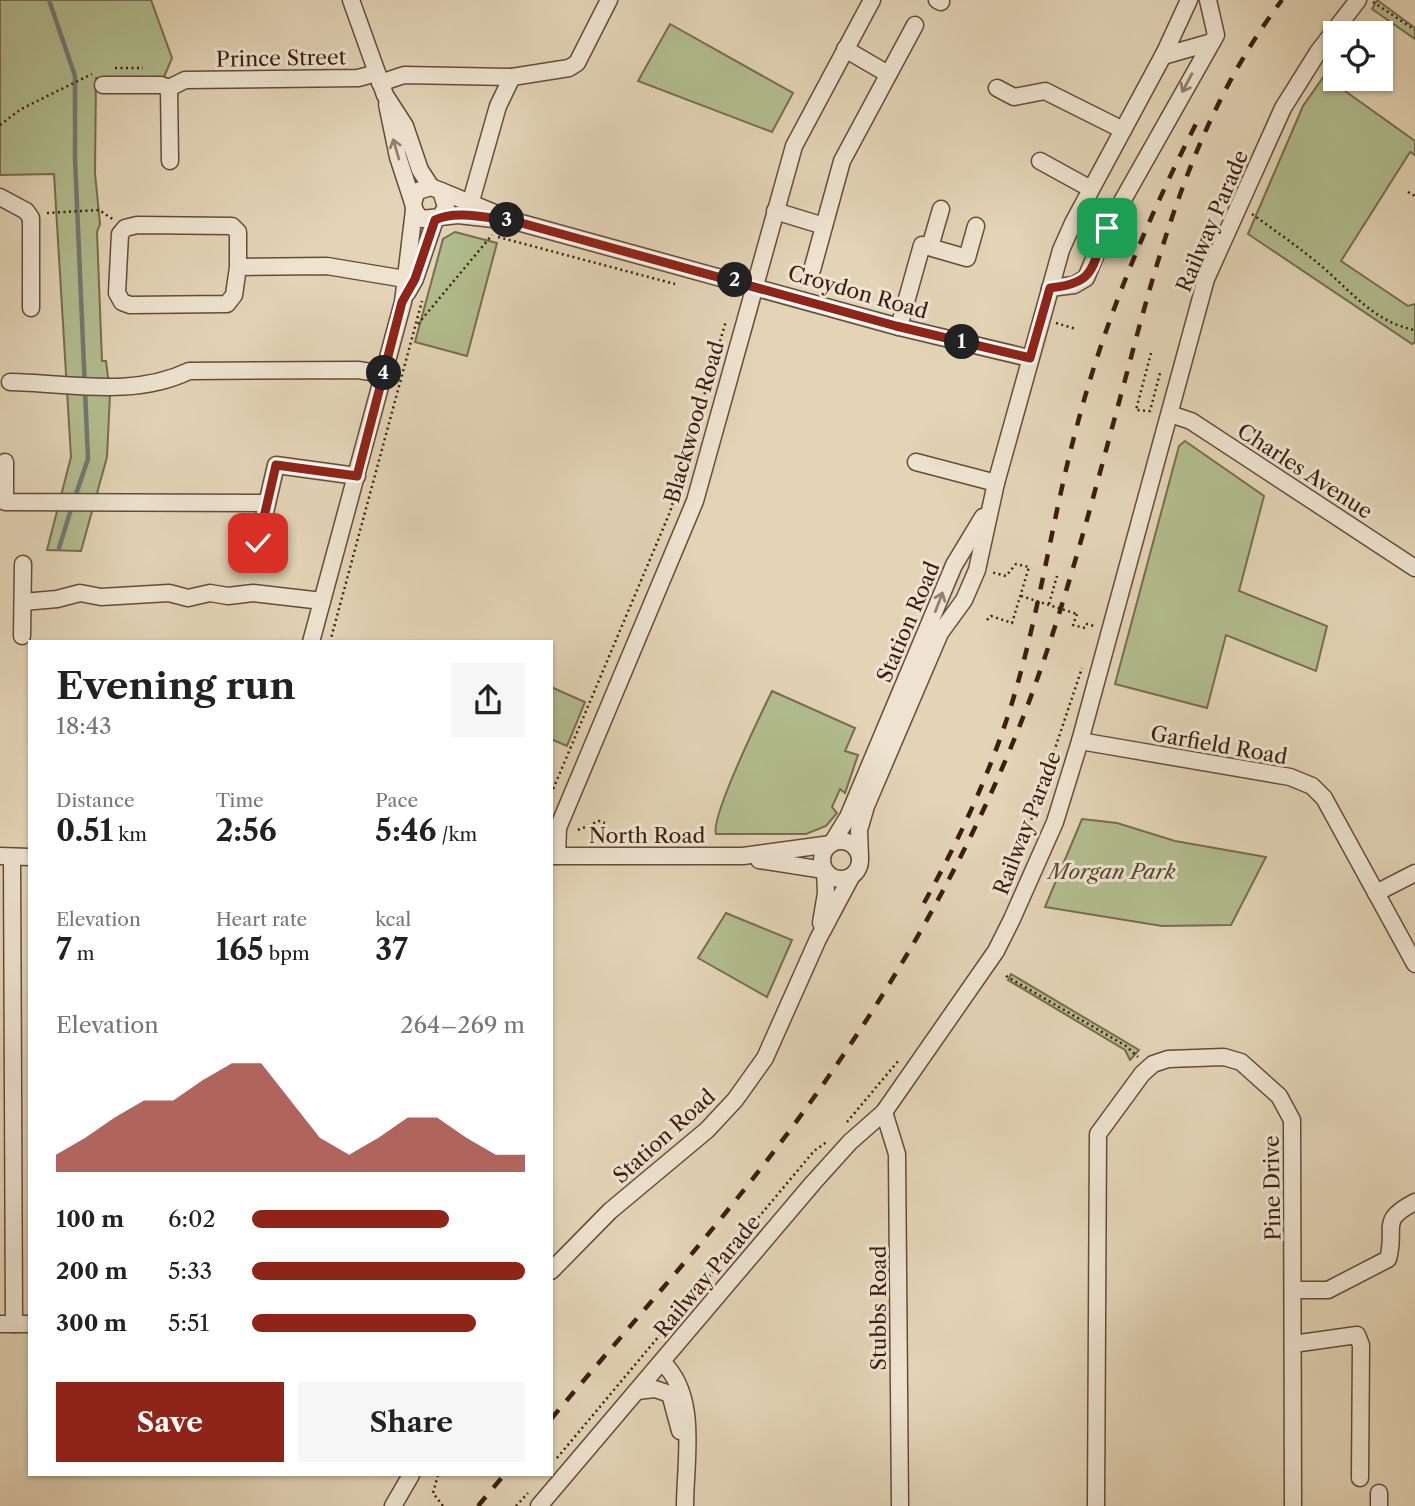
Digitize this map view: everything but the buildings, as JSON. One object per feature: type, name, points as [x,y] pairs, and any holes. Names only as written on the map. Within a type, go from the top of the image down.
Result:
[{"type":"street","points":[[351,0],[381,84],[413,206],[422,219],[438,218]]},
{"type":"street","name":"Prince Street","points":[[169,88],[185,80],[358,78],[381,84],[404,75],[512,77],[569,68],[577,63],[609,0]]},
{"type":"street","name":"Blackwood Road","points":[[554,856],[558,828],[695,500],[753,285],[803,123],[872,0]]},
{"type":"street","name":"Station Road","points":[[860,858],[859,830],[867,804],[940,633],[964,600],[977,570],[994,489],[1065,241],[1164,54],[1189,0]]},
{"type":"street","points":[[1050,288],[1074,285],[1086,278],[1107,228],[1213,40],[1216,31],[1206,0]]},
{"type":"street","name":"Station Road","points":[[1164,54],[1206,0]]},
{"type":"street","name":"Railway Parade","points":[[539,1506],[813,1183],[850,1143],[884,1112],[1004,937],[1055,822],[1080,741],[1206,279],[1277,121],[1318,52],[1358,0]]},
{"type":"street","points":[[812,270],[842,161],[915,25]]},
{"type":"street","points":[[1164,54],[1202,47],[1213,40]]},
{"type":"street","points":[[845,48],[888,74]]},
{"type":"street","points":[[471,201],[498,106],[512,77]]},
{"type":"street","points":[[100,78],[169,88],[170,161]]},
{"type":"street","points":[[381,84],[405,125],[420,170],[436,189],[446,207],[438,218],[415,279],[402,302]]},
{"type":"street","points":[[997,88],[1014,97],[1045,91],[1123,130]]},
{"type":"street","points":[[1040,162],[1091,189]]},
{"type":"street","points":[[312,640],[402,302],[413,206],[418,191],[436,189]]},
{"type":"street","name":"Croydon Road","points":[[436,189],[471,201],[514,221]]},
{"type":"street","points":[[0,197],[26,211],[31,218],[31,308]]},
{"type":"street","points":[[930,247],[941,209]]},
{"type":"street","points":[[775,211],[824,226]]},
{"type":"street","name":"Croydon Road","points":[[438,218],[458,215],[514,221],[899,327],[1030,358]]},
{"type":"street","points":[[232,226],[238,232],[238,267],[234,295],[227,304],[130,305],[122,302],[117,293],[120,234],[125,228],[232,226]]},
{"type":"street","points":[[899,327],[922,245],[967,258],[976,226]]},
{"type":"street","points":[[238,267],[327,266],[405,279]]},
{"type":"street","points":[[10,383],[114,387],[166,382],[189,371],[358,370],[384,374]]},
{"type":"street","name":"Charles Avenue","points":[[1170,414],[1191,421],[1415,568]]},
{"type":"street","points":[[5,462],[5,502],[267,503]]},
{"type":"street","points":[[916,462],[994,489]]},
{"type":"street","points":[[258,543],[276,465],[357,476]]},
{"type":"street","name":"Station Road","points":[[831,844],[848,817],[954,565],[977,530],[994,489]]},
{"type":"street","points":[[954,565],[966,563],[977,570]]},
{"type":"street","points":[[22,636],[23,564]]},
{"type":"street","points":[[23,602],[57,599],[80,593],[101,597],[169,593],[188,598],[210,593],[228,596],[253,593],[322,601]]},
{"type":"street","name":"Garfield Road","points":[[1080,741],[1290,777],[1312,786],[1324,798],[1415,964]]},
{"type":"street","points":[[842,841],[851,844],[860,858],[859,867],[851,877],[837,880],[824,870],[822,856],[831,844],[842,841]]},
{"type":"street","name":"North Road","points":[[554,856],[743,856],[831,844]]},
{"type":"street","points":[[15,1324],[6,1093],[6,856],[28,857]]},
{"type":"street","name":"North Road","points":[[743,856],[824,870]]},
{"type":"street","name":"Station Road","points":[[818,939],[826,893],[824,870]]},
{"type":"street","points":[[1376,893],[1415,873]]},
{"type":"street","name":"Station Road","points":[[553,1269],[610,1211],[707,1130],[735,1100],[765,1058],[818,939],[851,877]]},
{"type":"street","name":"Pine Drive","points":[[1153,1064],[1168,1059],[1210,1058],[1241,1062],[1279,1096],[1292,1120],[1293,1506]]},
{"type":"street","points":[[1096,1506],[1098,1134],[1142,1074],[1153,1064]]},
{"type":"street","name":"Stubbs Road","points":[[884,1112],[897,1154],[900,1506]]},
{"type":"street","points":[[1293,1290],[1328,1290],[1388,1259],[1391,1218],[1415,1202]]},
{"type":"street","points":[[1293,1344],[1349,1333],[1357,1335],[1362,1345],[1360,1478]]},
{"type":"street","points":[[662,1362],[684,1392],[685,1506]]},
{"type":"street","points":[[637,1391],[655,1389],[670,1394],[678,1427],[685,1442]]},
{"type":"street","points":[[396,1505],[410,1476]]},
{"type":"path","points":[[1370,0],[1415,30]]},
{"type":"path","points":[[0,125],[21,109],[55,92],[100,78]]},
{"type":"path","points":[[1408,192],[1415,196]]},
{"type":"path","points":[[56,212],[99,209]]},
{"type":"path","points":[[1252,214],[1327,271],[1362,305],[1392,324],[1415,330]]},
{"type":"path","points":[[482,233],[675,284]]},
{"type":"path","points":[[416,326],[492,235]]},
{"type":"path","points":[[331,640],[423,300]]},
{"type":"path","points":[[1041,319],[1076,329]]},
{"type":"path","points":[[553,789],[670,512],[726,321]]},
{"type":"path","points":[[1151,353],[1136,410],[1150,411],[1160,373]]},
{"type":"path","points":[[987,620],[991,617],[1013,623],[1029,569]]},
{"type":"path","points":[[1049,603],[1057,576]]},
{"type":"path","points":[[1021,596],[1077,614],[1073,625],[1083,628]]},
{"type":"path","points":[[1008,888],[1083,664]]},
{"type":"path","points":[[578,830],[599,821],[605,823]]},
{"type":"path","points":[[1006,976],[1153,1064]]},
{"type":"path","points":[[843,1127],[900,1059]]},
{"type":"path","points":[[555,1461],[563,1448],[814,1151],[835,1136]]},
{"type":"path","points":[[438,1476],[433,1493],[443,1506]]},
{"type":"green space","points":[[0,0],[151,0],[172,58],[164,77],[96,78],[95,173],[100,224],[97,232],[102,361],[106,361],[110,394],[107,457],[81,551],[47,550],[71,457],[54,174],[0,175]]},
{"type":"green space","points":[[1377,0],[1415,28],[1415,39],[1393,21],[1372,9]]},
{"type":"green space","points":[[670,24],[793,93],[772,132],[638,81]]},
{"type":"green space","points":[[1323,77],[1323,91],[1345,91],[1415,141],[1415,155],[1410,152],[1341,261],[1408,306],[1415,304],[1415,342],[1412,344],[1248,234],[1303,106]]},
{"type":"green space","points":[[455,232],[497,243],[467,356],[415,342],[443,239]]},
{"type":"green space","points":[[1185,441],[1264,496],[1239,591],[1327,626],[1316,671],[1226,635],[1207,708],[1115,684],[1179,446]]},
{"type":"green space","points":[[553,688],[585,702],[567,746],[553,740]]},
{"type":"green space","points":[[772,691],[855,728],[845,751],[858,755],[845,793],[840,789],[832,807],[837,813],[826,826],[806,834],[716,834],[716,824],[728,787]]},
{"type":"green space","name":"Morgan Park","points":[[1082,819],[1117,823],[1175,841],[1266,857],[1231,925],[1162,926],[1045,907]]},
{"type":"green space","points":[[726,913],[792,940],[767,997],[698,958]]},
{"type":"green space","points":[[1011,974],[1139,1050],[1130,1060],[1125,1050],[1008,980]]},
{"type":"waterway","points":[[49,0],[75,76],[75,159],[88,459],[75,497]]},
{"type":"waterway","points":[[59,548],[72,506]]},
{"type":"railway","points":[[553,1417],[712,1229],[804,1111],[870,1015],[956,865],[1005,761],[1055,627],[1153,279],[1185,182],[1226,88],[1252,43],[1282,0]]},
{"type":"railway","points":[[924,903],[979,792],[1002,734],[1036,612],[1070,454],[1089,382],[1147,226],[1201,114]]},
{"type":"railway","points":[[478,1506],[503,1476]]},
{"type":"route","points":[[258,543],[276,465],[357,476],[402,302],[415,279],[435,220],[440,217],[458,215],[514,221],[896,326],[1030,358],[1050,288],[1074,285],[1086,278],[1107,228]]}]
